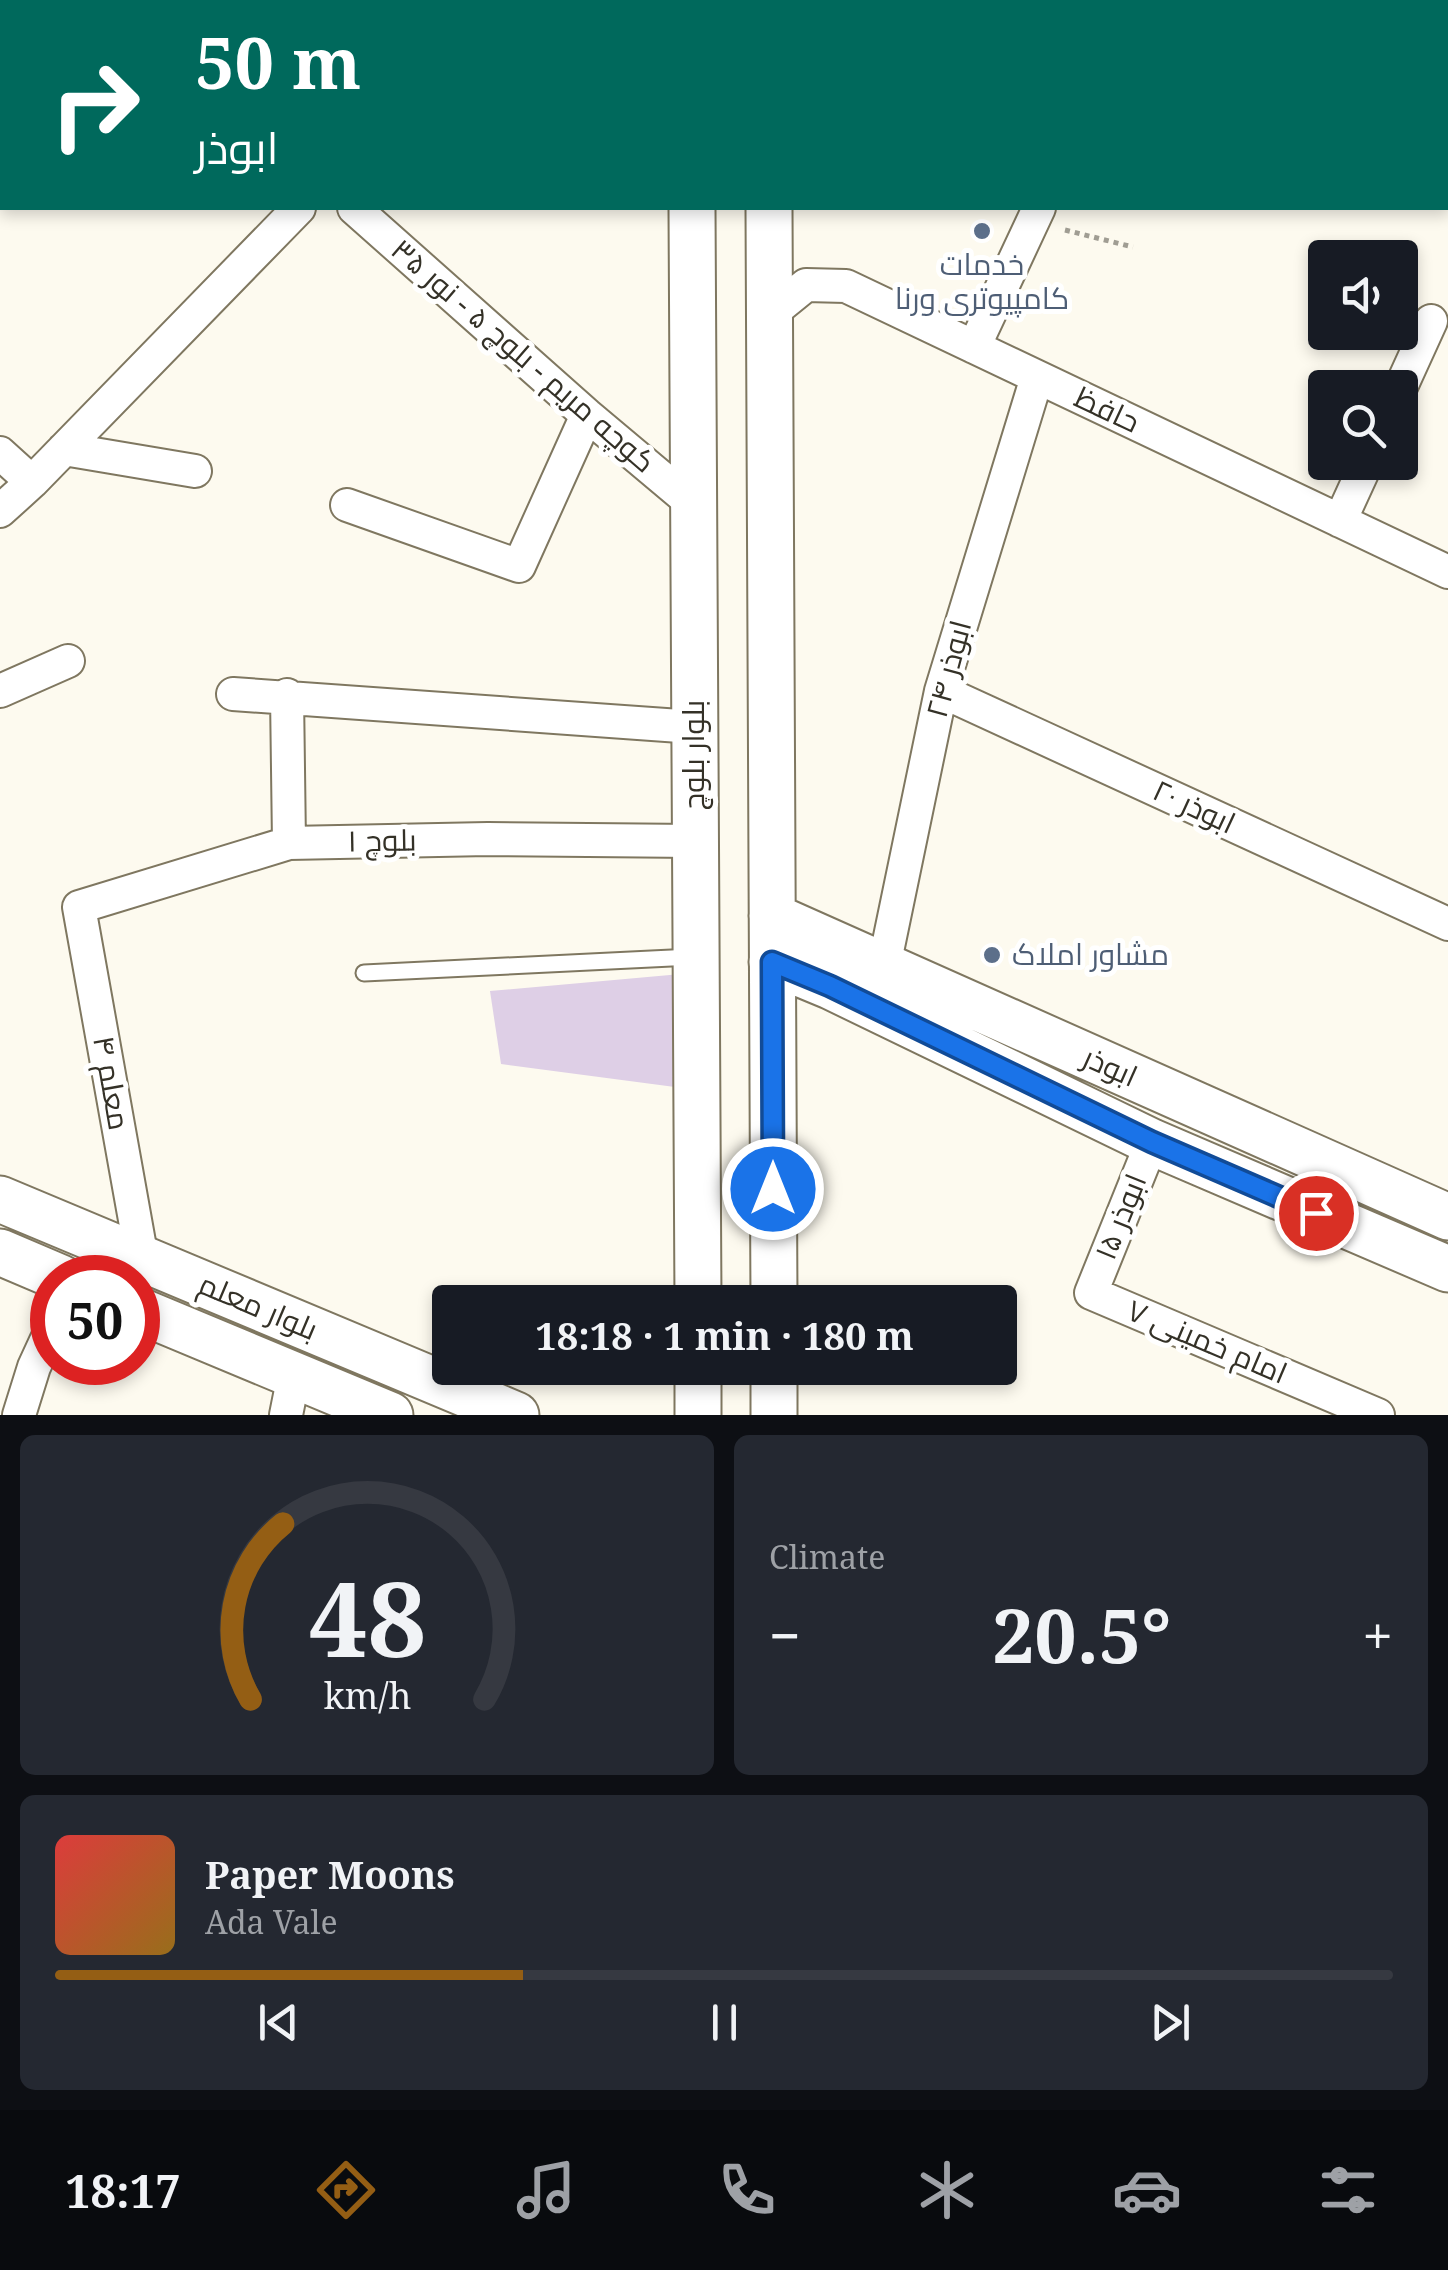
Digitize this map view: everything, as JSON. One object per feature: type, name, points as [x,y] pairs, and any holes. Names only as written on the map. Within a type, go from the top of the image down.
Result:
[{"type":"main road","name":"بلوار بلوچ","points":[[692,210],[698,1285]]},
{"type":"main road","points":[[769,210],[774,1285]]},
{"type":"main road","name":"ابوذر","points":[[772,916],[1448,1217]]},
{"type":"main road","name":"ابوذر","points":[[772,962],[1152,1142],[1448,1269]]},
{"type":"main road","name":"بلوار معلم","points":[[0,1200],[132,1255]]},
{"type":"main road","points":[[0,1252],[30,1265]]},
{"type":"main road","name":"بلوار معلم","points":[[160,1267],[516,1415]]},
{"type":"main road","name":"بلوار معلم","points":[[160,1322],[290,1395],[390,1415]]},
{"type":"main road","points":[[698,1385],[698,1415]]},
{"type":"main road","points":[[774,1385],[774,1415]]},
{"type":"street","points":[[0,511],[297,210]]},
{"type":"street","name":"کوچه مریم - بلوچ ۵ - نور ۳۵","points":[[356,210],[587,415],[694,504]]},
{"type":"street","points":[[974,347],[1036,215]]},
{"type":"street","name":"حافظ","points":[[769,315],[806,284],[846,286],[1448,572]]},
{"type":"street","points":[[1409,370],[1431,320]]},
{"type":"street","name":"ابوذر ۲۴","points":[[884,966],[941,691],[1037,377]]},
{"type":"street","points":[[347,505],[518,566],[587,415]]},
{"type":"street","points":[[64,449],[195,471]]},
{"type":"street","points":[[0,452],[32,482]]},
{"type":"street","points":[[1340,521],[1359,480]]},
{"type":"street","points":[[0,692],[68,661]]},
{"type":"street","name":"ابوذر ۲۰","points":[[941,691],[1448,924]]},
{"type":"street","points":[[233,694],[694,728]]},
{"type":"street","points":[[287,695],[290,843]]},
{"type":"street","name":"بلوچ ۱","points":[[79,907],[290,843],[488,838],[695,841]]},
{"type":"street","name":"معلم ۴","points":[[79,907],[141,1255]]},
{"type":"street","name":"ابوذر ۱۵","points":[[1091,1292],[1152,1142]]},
{"type":"street","name":"امام خمینی ۷","points":[[1091,1292],[1339,1407],[1378,1415]]},
{"type":"street","points":[[19,1415],[30,1380]]},
{"type":"lane","points":[[364,973],[696,956]]},
{"type":"path","points":[[1036,215],[1133,246]]},
{"type":"building","points":[[681,974],[690,1089],[501,1064],[490,991]]},
{"type":"place","name":"خدمات کامپیوتری ورنا","points":[[982,231]]},
{"type":"place","name":"مشاور املاک","points":[[992,955]]},
{"type":"route","points":[[773,1189],[772,962],[830,986],[1152,1142],[1316,1213]]}]
